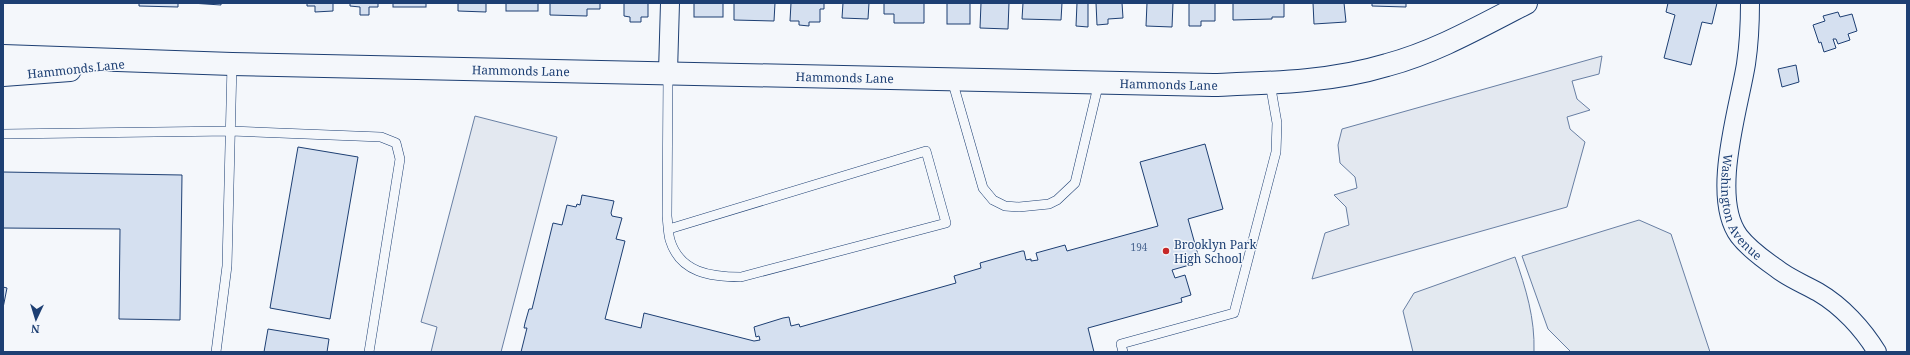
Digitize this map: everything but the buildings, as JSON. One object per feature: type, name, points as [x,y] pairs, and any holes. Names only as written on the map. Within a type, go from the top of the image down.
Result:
[{"type":"street","points":[[668,72],[670,3]]},
{"type":"street","name":"Hammonds Lane","points":[[3,56],[148,62],[668,72],[1213,85],[1270,83],[1337,77],[1388,65],[1437,47],[1526,3]]},
{"type":"street","name":"Washington Avenue","points":[[1750,3],[1746,63],[1728,160],[1727,183],[1730,213],[1739,235],[1758,254],[1780,272],[1820,293],[1846,313],[1878,352]]},
{"type":"street","name":"Hammonds Lane","points":[[3,75],[148,62]]},
{"type":"lane","points":[[216,352],[226,266],[232,64]]},
{"type":"lane","points":[[668,72],[669,229],[670,239],[674,250],[687,267],[704,274],[719,277],[740,277],[946,223],[926,151],[669,229]]},
{"type":"lane","points":[[952,79],[983,188],[993,200],[1005,206],[1019,207],[1050,204],[1057,200],[1075,183],[1099,82]]},
{"type":"lane","points":[[1123,352],[1121,344],[1234,313],[1276,152],[1277,123],[1270,83]]},
{"type":"lane","points":[[3,134],[231,131],[381,136],[396,143],[400,160],[369,352]]},
{"type":"shaded area","points":[[1602,56],[1599,74],[1572,81],[1577,99],[1590,110],[1567,117],[1570,129],[1585,142],[1567,207],[1312,279],[1325,233],[1349,225],[1346,207],[1334,195],[1357,188],[1355,177],[1340,163],[1338,145],[1342,129]]},
{"type":"shaded area","points":[[475,116],[557,137],[501,352],[431,352],[437,327],[421,322]]},
{"type":"shaded area","points":[[1639,220],[1671,234],[1710,352],[1571,352],[1548,329],[1522,256]]},
{"type":"shaded area","points":[[1515,257],[1529,304],[1533,327],[1534,352],[1413,352],[1403,311],[1414,293]]},
{"type":"place","name":"Brooklyn Park High School","points":[[1166,251]]}]
